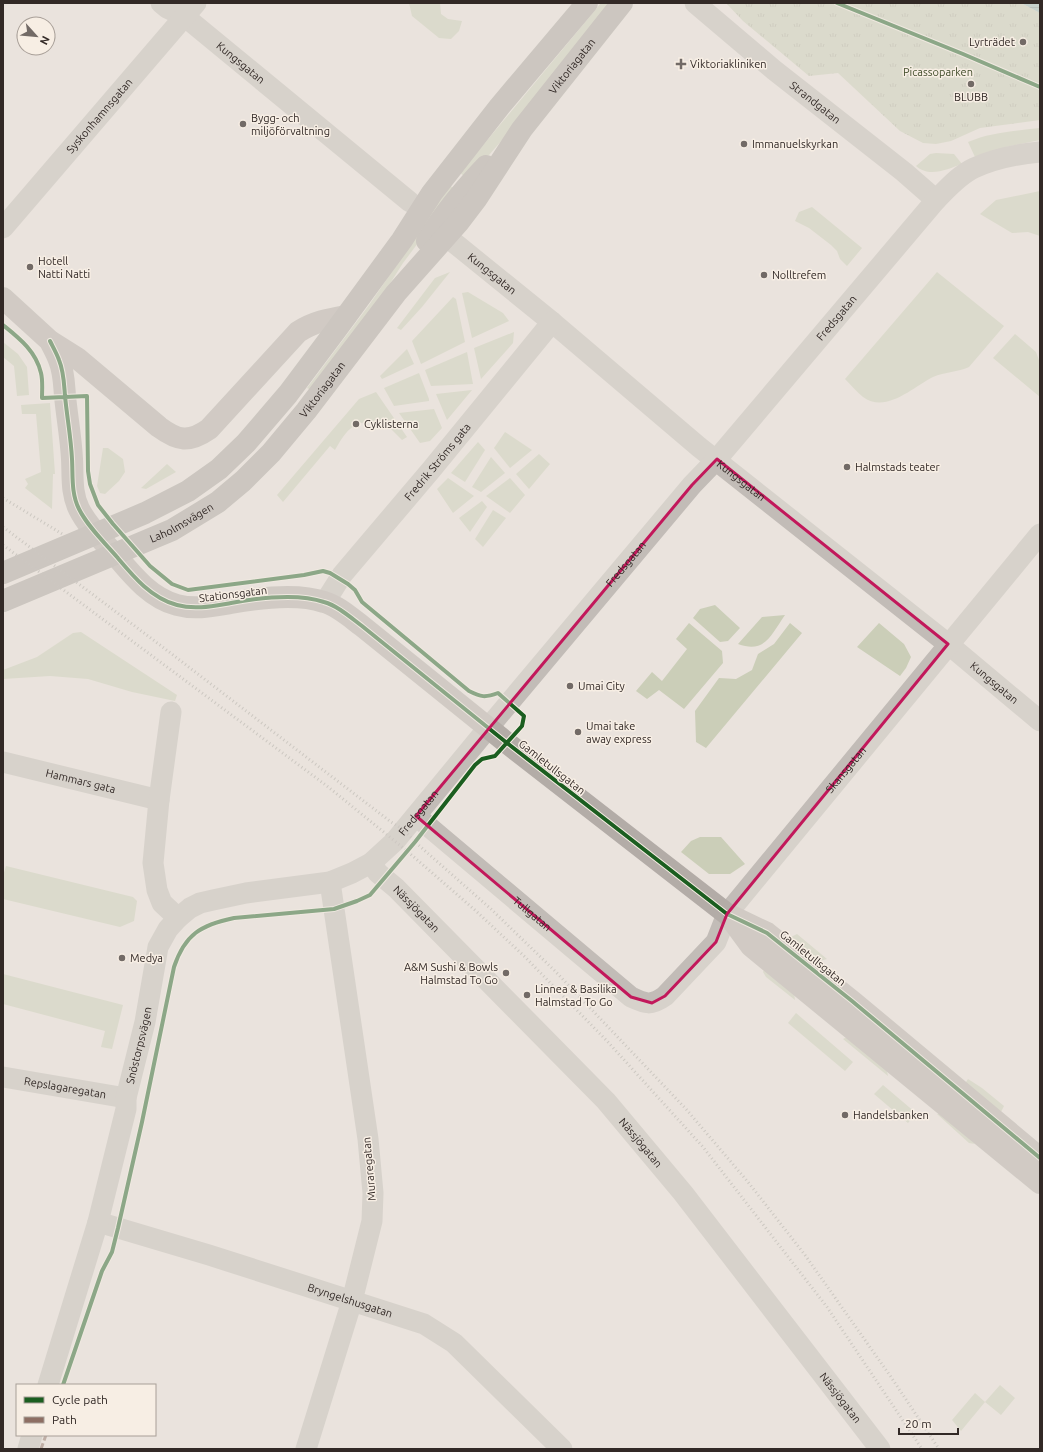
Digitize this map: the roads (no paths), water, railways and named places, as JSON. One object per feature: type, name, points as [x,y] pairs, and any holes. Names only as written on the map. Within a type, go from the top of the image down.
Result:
[{"type":"highway","points":[[3,573],[144,513],[188,491],[219,469],[246,443],[288,394],[402,240],[432,193],[500,106],[587,3]]},
{"type":"highway","name":"Viktoriagatan","points":[[243,481],[271,453],[306,411],[396,293],[447,236],[477,198],[522,129],[622,3]]},
{"type":"highway","points":[[369,285],[410,202],[422,183],[437,165],[500,106]]},
{"type":"highway","name":"Viktoriagatan","points":[[396,293],[436,226],[465,188],[522,129]]},
{"type":"highway","name":"Laholmsvägen","points":[[3,601],[172,530],[218,502],[243,481]]},
{"type":"street","name":"Kungsgatan","points":[[161,3],[167,8],[190,10],[410,202]]},
{"type":"street","name":"Strandgatan","points":[[695,3],[774,70],[904,172],[936,200]]},
{"type":"street","name":"Syskonhamnsgatan","points":[[3,228],[190,10]]},
{"type":"street","name":"Fredsgatan","points":[[178,918],[190,908],[200,903],[246,893],[330,882],[371,863],[395,841],[692,485],[717,459],[936,200],[957,180],[973,168],[1000,159],[1040,152]]},
{"type":"street","name":"Kungsgatan","points":[[447,236],[738,478],[948,644],[1040,721]]},
{"type":"street","name":"Stationsgatan","points":[[3,298],[50,341],[77,358],[159,427],[168,434],[179,439],[196,437],[209,429],[298,332],[319,321],[346,316]]},
{"type":"street","name":"Fredrik Ströms gata","points":[[324,602],[342,574],[431,470],[552,322]]},
{"type":"street","name":"Stationsgatan","points":[[50,341],[60,361],[64,377],[73,483],[79,509],[86,521],[125,567],[146,588],[156,595],[176,605],[184,607],[200,607],[246,600],[309,598],[339,608],[488,728]]},
{"type":"street","name":"Skansgatan","points":[[652,1003],[665,996],[716,942],[727,914],[1040,534]]},
{"type":"street","points":[[171,712],[159,800],[153,864],[156,890],[162,903],[178,918]]},
{"type":"street","name":"Gamletullsgatan","points":[[488,728],[727,914],[751,946],[1033,1154],[1040,1182]]},
{"type":"street","name":"Hammars gata","points":[[3,762],[159,800]]},
{"type":"street","name":"Tullgatan","points":[[416,816],[631,997],[644,1003],[652,1003]]},
{"type":"street","name":"Nässjögatan","points":[[371,863],[378,873],[396,888],[606,1101],[684,1193],[880,1449]]},
{"type":"street","name":"Muraregatan","points":[[306,1449],[352,1301],[372,1221],[373,1193],[368,1139],[330,882]]},
{"type":"street","name":"Snöstorpsvägen","points":[[48,1384],[98,1222],[126,1109],[126,1098],[145,1022],[158,947],[168,929],[178,918]]},
{"type":"street","name":"Repslagaregatan","points":[[3,1077],[126,1098]]},
{"type":"street","name":"Bryngelshusgatan","points":[[98,1222],[209,1255],[424,1324],[454,1343],[562,1449]]},
{"type":"street","points":[[28,1449],[32,1436]]},
{"type":"water","points":[[1021,3],[1040,3],[1040,13]]},
{"type":"railway","points":[[3,498],[64,535]]},
{"type":"railway","points":[[3,527],[391,822],[404,830],[415,842],[491,909],[555,971],[686,1109],[748,1182],[805,1255],[891,1377],[939,1449]]},
{"type":"railway","points":[[3,545],[327,786],[407,851],[476,911],[524,956],[607,1041],[703,1147],[827,1307],[922,1449]]},
{"type":"place","name":"Lyrträdet","points":[[1023,42]]},
{"type":"place","name":"Viktoriakliniken","points":[[681,64]]},
{"type":"place","name":"BLUBB","points":[[971,84]]},
{"type":"place","name":"Bygg- och miljöförvaltning","points":[[243,124]]},
{"type":"place","name":"Immanuelskyrkan","points":[[744,144]]},
{"type":"place","name":"Hotell Natti Natti","points":[[30,267]]},
{"type":"place","name":"Nolltrefem","points":[[764,275]]},
{"type":"place","name":"Cyklisterna","points":[[356,424]]},
{"type":"place","name":"Halmstads teater","points":[[847,467]]},
{"type":"place","name":"Umai City","points":[[570,686]]},
{"type":"place","name":"Umai take away express","points":[[578,732]]},
{"type":"place","name":"Medya","points":[[122,958]]},
{"type":"place","name":"A&M Sushi & Bowls Halmstad To Go","points":[[506,973]]},
{"type":"place","name":"Linnea & Basilika Halmstad To Go","points":[[527,995]]},
{"type":"place","name":"Handelsbanken","points":[[845,1115]]},
{"type":"park label","name":"Picassoparken","points":[[938,72]]}]
